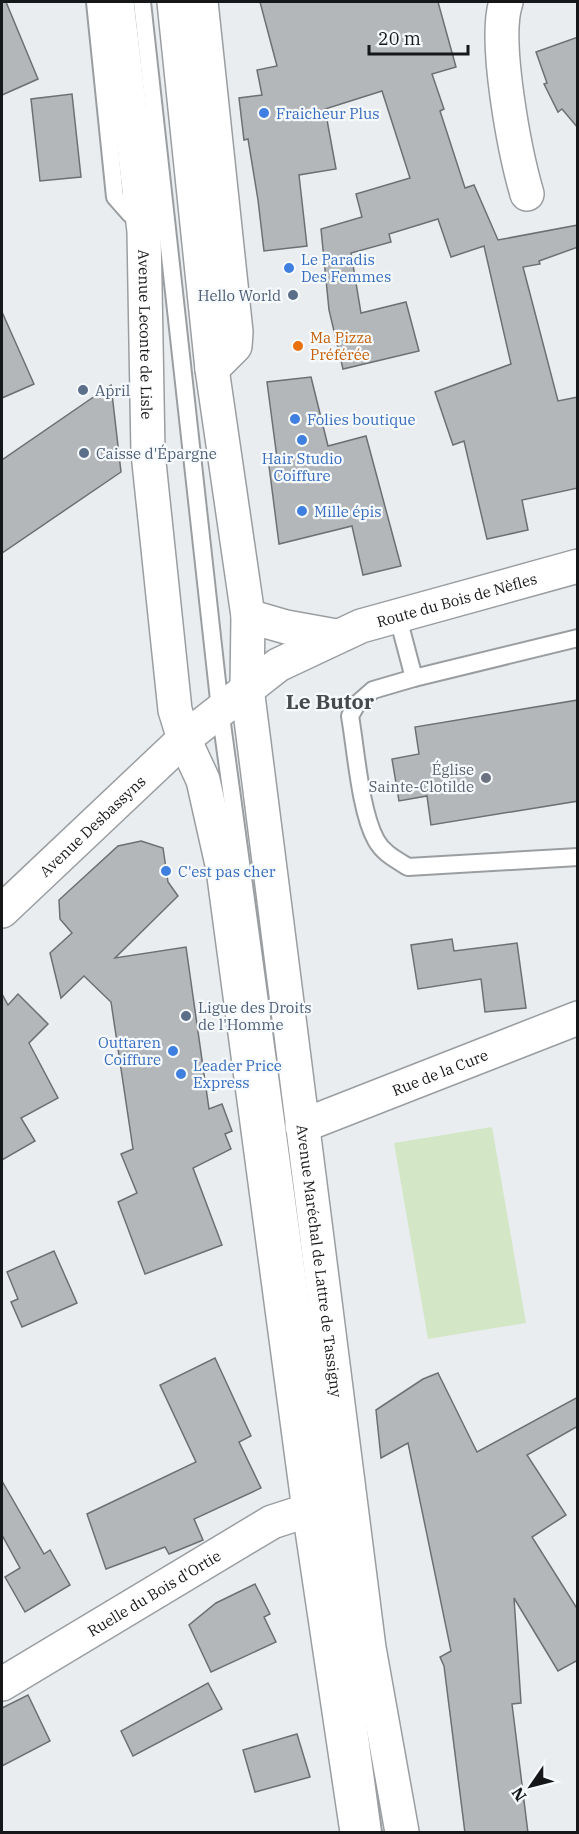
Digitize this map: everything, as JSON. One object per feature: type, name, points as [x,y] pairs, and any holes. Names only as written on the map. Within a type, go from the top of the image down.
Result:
[{"type":"main road","name":"Avenue Leconte de Lisle","points":[[117,2],[142,220],[148,453],[175,710],[184,739]]},
{"type":"main road","points":[[174,2],[212,369],[248,616],[247,688]]},
{"type":"main road","points":[[201,2],[236,332],[235,346],[227,357],[212,369]]},
{"type":"main road","points":[[506,2],[502,12],[502,52],[519,166],[527,194]]},
{"type":"main road","name":"Route du Bois de Nèfles","points":[[184,739],[278,665],[336,636],[397,614],[578,566]]},
{"type":"main road","points":[[248,616],[286,627],[336,636]]},
{"type":"main road","name":"Avenue Maréchal de Lattre de Tassigny","points":[[247,688],[369,1648],[402,1833]]},
{"type":"main road","points":[[184,739],[203,780],[223,869],[309,1510],[357,1833]]},
{"type":"main road","name":"Avenue Desbassyns","points":[[2,911],[184,739]]},
{"type":"main road","name":"Rue de la Cure","points":[[302,1126],[578,1018]]},
{"type":"main road","name":"Ruelle du Bois d'Ortie","points":[[2,1683],[272,1522],[309,1510]]},
{"type":"lane","points":[[95,2],[115,197],[130,214],[142,220]]},
{"type":"lane","name":"Avenue Leconte de Lisle","points":[[142,2],[220,709]]},
{"type":"lane","points":[[397,614],[414,678]]},
{"type":"lane","points":[[578,638],[373,690],[357,704],[351,716],[367,814],[376,840],[388,855],[408,867],[578,857]]},
{"type":"lane","name":"Avenue Maréchal de Lattre de Tassigny","points":[[220,709],[373,1833]]},
{"type":"green space","points":[[492,1127],[526,1323],[428,1339],[394,1143]]},
{"type":"building","points":[[2,2],[6,2],[38,79],[2,95]]},
{"type":"building","points":[[260,2],[438,2],[456,67],[432,74],[444,109],[440,111],[465,188],[474,185],[498,240],[578,225],[578,247],[539,261],[540,264],[523,267],[558,401],[578,397],[578,488],[522,500],[528,530],[487,539],[464,441],[453,445],[435,392],[511,364],[484,246],[451,257],[438,219],[389,234],[391,242],[351,253],[361,313],[406,302],[419,351],[343,369],[329,310],[321,229],[362,217],[356,194],[410,178],[382,91],[325,109],[336,169],[299,175],[307,246],[264,251],[258,200],[248,139],[244,140],[239,98],[262,95],[257,70],[277,66]]},
{"type":"building","points":[[578,37],[578,128],[562,109],[558,112],[544,84],[547,83],[536,52]]},
{"type":"building","points":[[72,94],[81,177],[40,181],[31,99]]},
{"type":"building","points":[[2,312],[34,384],[2,398]]},
{"type":"building","points":[[311,377],[328,446],[366,436],[401,566],[363,575],[352,526],[279,544],[268,458],[277,458],[267,382]]},
{"type":"building","points":[[111,385],[121,472],[2,553],[2,460]]},
{"type":"building","name":"Église Sainte-Clotilde","points":[[578,700],[578,801],[431,825],[427,796],[399,801],[392,759],[419,754],[415,727]]},
{"type":"building","points":[[141,841],[163,848],[168,882],[178,896],[115,958],[186,947],[209,1109],[222,1104],[232,1131],[225,1134],[231,1149],[193,1168],[222,1245],[145,1274],[118,1202],[137,1193],[121,1154],[133,1149],[111,1002],[84,976],[61,998],[50,953],[72,933],[60,919],[59,900],[118,846]]},
{"type":"building","points":[[452,939],[454,951],[517,943],[526,1008],[485,1012],[481,979],[418,989],[411,945]]},
{"type":"building","points":[[2,994],[8,1005],[18,994],[48,1024],[29,1043],[58,1098],[21,1118],[35,1141],[2,1160]]},
{"type":"building","points":[[54,1251],[77,1303],[22,1327],[11,1302],[18,1299],[7,1272]]},
{"type":"building","points":[[215,1358],[251,1436],[239,1442],[261,1488],[194,1519],[203,1540],[169,1554],[165,1547],[106,1569],[87,1514],[196,1462],[160,1385]]},
{"type":"building","points":[[438,1373],[477,1452],[578,1397],[578,1426],[527,1455],[566,1515],[532,1537],[578,1610],[578,1660],[558,1671],[514,1598],[521,1703],[512,1704],[528,1833],[465,1833],[444,1666],[440,1657],[451,1651],[408,1443],[381,1458],[376,1410],[423,1379]]},
{"type":"building","points":[[2,1481],[44,1554],[50,1550],[70,1585],[25,1612],[5,1577],[20,1568],[2,1535]]},
{"type":"building","points":[[255,1584],[270,1614],[264,1617],[276,1642],[211,1672],[189,1625],[216,1603]]},
{"type":"building","points":[[208,1683],[222,1709],[133,1756],[121,1731]]},
{"type":"building","points":[[28,1695],[50,1741],[2,1766],[2,1708]]},
{"type":"building","points":[[297,1734],[310,1777],[255,1792],[243,1750]]},
{"type":"place","name":"Fraicheur Plus","points":[[264,113]]},
{"type":"place","name":"Le Paradis Des Femmes","points":[[289,268]]},
{"type":"place","name":"Hello World","points":[[293,295]]},
{"type":"place","name":"Ma Pizza Préférée","points":[[298,346]]},
{"type":"place","name":"April","points":[[83,390]]},
{"type":"place","name":"Folies boutique","points":[[295,419]]},
{"type":"place","name":"Hair Studio Coiffure","points":[[302,440]]},
{"type":"place","name":"Caisse d'Épargne","points":[[84,453]]},
{"type":"place","name":"Mille épis","points":[[302,511]]},
{"type":"place","name":"Église Sainte-Clotilde","points":[[486,778]]},
{"type":"place","name":"C'est pas cher","points":[[166,871]]},
{"type":"place","name":"Ligue des Droits de l'Homme","points":[[186,1016]]},
{"type":"place","name":"Outtaren Coiffure","points":[[173,1051]]},
{"type":"place","name":"Leader Price Express","points":[[181,1074]]},
{"type":"district","name":"Le Butor","points":[[330,701]]}]
